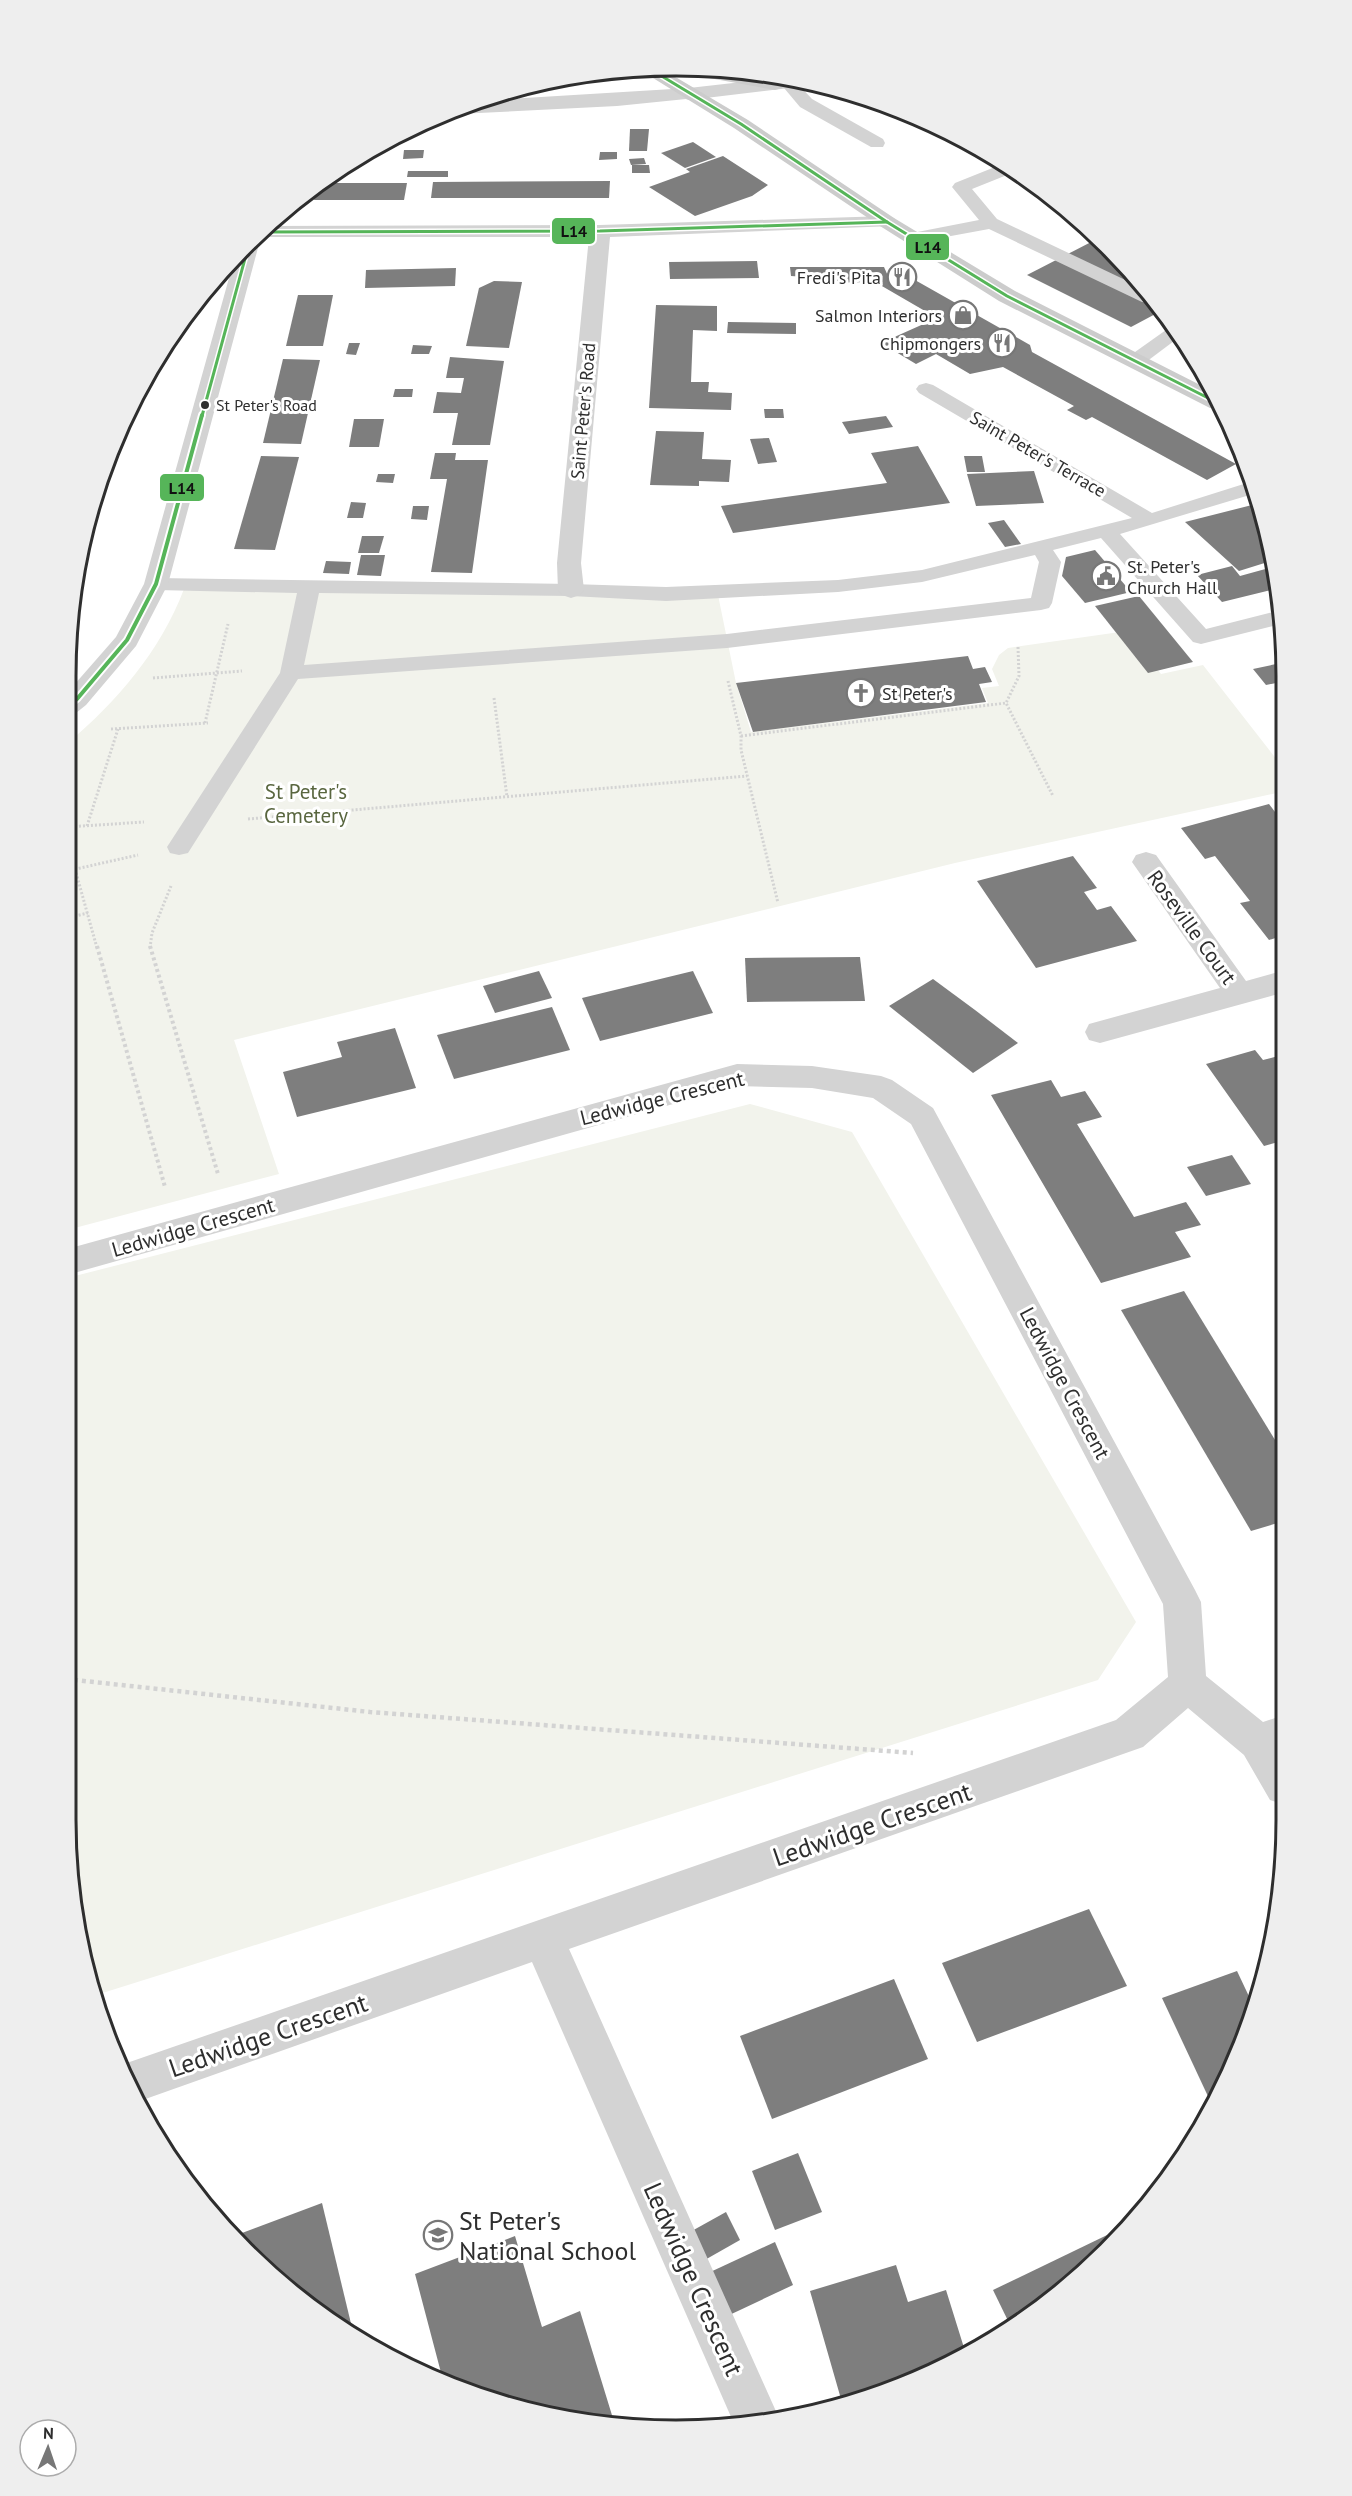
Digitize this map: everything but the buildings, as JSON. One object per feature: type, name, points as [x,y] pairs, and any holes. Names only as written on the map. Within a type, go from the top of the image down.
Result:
[{"type":"main road","points":[[661,77],[689,94],[750,113],[887,222],[1007,296],[1206,397]]},
{"type":"main road","points":[[750,113],[782,86]]},
{"type":"street","points":[[488,106],[617,100],[769,84]]},
{"type":"street","points":[[274,232],[600,231],[887,222]]},
{"type":"street","name":"Saint Peter's Road","points":[[571,590],[568,562],[600,231]]},
{"type":"street","points":[[76,700],[127,640],[156,584],[244,260]]},
{"type":"street","name":"Roseville Court","points":[[1146,862],[1239,993]]},
{"type":"street","name":"Roseville Court","points":[[1100,1032],[1276,984]]},
{"type":"street","name":"Ledwidge Crescent","points":[[76,1260],[737,1075],[812,1077],[881,1088],[922,1116],[1182,1602],[1188,1684],[1129,1734],[136,2081]]},
{"type":"street","points":[[1188,1684],[1271,1737],[1276,1756]]},
{"type":"street","name":"Ledwidge Crescent","points":[[543,1939],[753,2414]]},
{"type":"lane","points":[[792,88],[806,103],[877,143]]},
{"type":"lane","points":[[999,172],[961,187],[991,223],[1136,292]]},
{"type":"lane","points":[[913,238],[991,223]]},
{"type":"lane","points":[[1135,361],[1169,336]]},
{"type":"lane","name":"Saint Peter's Terrace","points":[[926,389],[1150,520]]},
{"type":"lane","name":"Saint Peter's Terrace","points":[[156,584],[571,590],[666,594],[838,586],[922,576],[1150,520],[1246,490]]},
{"type":"lane","name":"Saint Peter's Terrace","points":[[1106,531],[1201,637],[1272,619]]},
{"type":"lane","points":[[291,670],[718,641],[1041,603],[1050,562],[1041,547]]},
{"type":"lane","points":[[179,847],[291,670],[308,594]]},
{"type":"path","points":[[741,736],[1006,703],[1018,686],[1022,669],[1018,646],[1000,608]]},
{"type":"path","points":[[205,723],[229,618]]},
{"type":"path","points":[[718,641],[741,736],[741,750],[778,903]]},
{"type":"path","points":[[489,658],[507,797]]},
{"type":"path","points":[[149,679],[291,670]]},
{"type":"path","points":[[1006,703],[1053,796]]},
{"type":"path","points":[[109,729],[261,720]]},
{"type":"path","points":[[87,826],[118,729]]},
{"type":"path","points":[[76,827],[195,821],[747,776]]},
{"type":"path","points":[[76,869],[179,847],[182,858],[152,933],[150,948],[221,1184]]},
{"type":"path","points":[[76,872],[168,1197]]},
{"type":"path","points":[[76,916],[88,913]]},
{"type":"path","points":[[76,1680],[370,1712],[916,1753]]},
{"type":"green space","name":"St Peter's Cemetery","points":[[184,589],[718,595],[736,683],[751,732],[988,703],[982,688],[999,686],[992,669],[999,655],[1008,648],[1127,631],[1161,674],[1203,665],[1276,759],[1276,793],[955,863],[234,1040],[279,1174],[76,1228],[76,736],[120,693],[150,654]]},
{"type":"green space","points":[[750,1104],[852,1132],[1136,1622],[1098,1680],[102,1993],[88,1937],[82,1898],[76,1820],[76,1276]]},
{"type":"transit line","name":"L14","points":[[663,77],[741,124],[887,222],[1007,296],[1206,397]]},
{"type":"transit line","name":"L14","points":[[274,232],[600,231],[887,222]]},
{"type":"transit line","name":"L14","points":[[76,700],[127,640],[156,584],[245,260]]},
{"type":"place","name":"Fredi's Pita","points":[[902,277]]},
{"type":"place","name":"Salmon Interiors","points":[[963,315]]},
{"type":"place","name":"Chipmongers","points":[[1002,343]]},
{"type":"place","name":"St Peter's Road","points":[[205,405]]},
{"type":"place","name":"St. Peter's Church Hall","points":[[1106,576]]},
{"type":"place","name":"St Peter's","points":[[861,693]]},
{"type":"place","name":"St Peter's National School","points":[[438,2235]]}]
